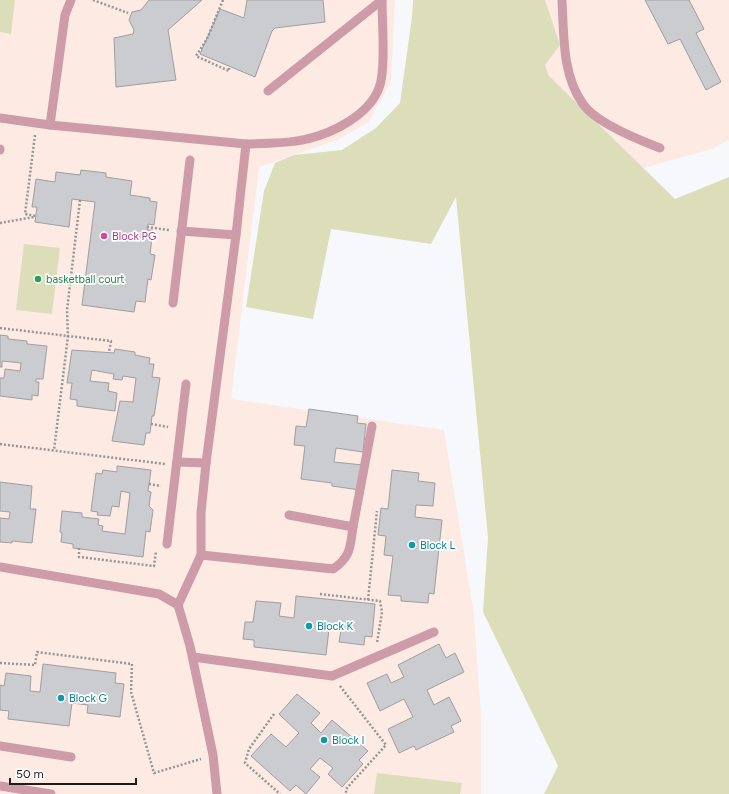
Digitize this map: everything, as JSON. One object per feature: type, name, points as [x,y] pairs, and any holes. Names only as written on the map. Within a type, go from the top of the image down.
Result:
[{"type":"lane","points":[[50,125],[65,15],[71,0]]},
{"type":"lane","points":[[0,118],[50,125],[246,144],[306,140],[334,129],[358,115],[370,103],[380,88],[382,68],[382,0]]},
{"type":"lane","points":[[268,91],[382,0]]},
{"type":"lane","points":[[562,0],[564,49],[571,84],[583,105],[598,118],[632,137],[660,148]]},
{"type":"lane","points":[[217,794],[213,755],[193,657],[178,605],[201,555],[201,513],[206,463],[236,235],[246,144]]},
{"type":"lane","points":[[173,303],[190,160]]},
{"type":"lane","points":[[182,231],[236,235]]},
{"type":"lane","points":[[167,544],[174,463],[186,384]]},
{"type":"lane","points":[[201,555],[333,569],[343,563],[348,555],[372,426]]},
{"type":"lane","points":[[174,463],[206,463]]},
{"type":"lane","points":[[288,515],[353,527]]},
{"type":"lane","points":[[0,567],[159,594],[178,605]]},
{"type":"lane","points":[[193,657],[332,676],[434,632]]},
{"type":"lane","points":[[0,746],[71,757]]},
{"type":"lane","points":[[0,786],[51,794]]},
{"type":"path","points":[[93,0],[128,13]]},
{"type":"path","points":[[223,0],[206,39],[196,56],[229,71],[229,68]]},
{"type":"path","points":[[0,223],[36,216],[25,214],[36,131]]},
{"type":"path","points":[[54,450],[68,336],[67,310],[80,200]]},
{"type":"path","points":[[147,228],[182,231]]},
{"type":"path","points":[[0,328],[110,341],[109,352]]},
{"type":"path","points":[[0,444],[166,464],[174,463]]},
{"type":"path","points":[[166,464],[166,472]]},
{"type":"path","points":[[149,484],[164,486]]},
{"type":"path","points":[[368,600],[377,511]]},
{"type":"path","points":[[80,548],[79,557],[154,566],[157,544]]},
{"type":"path","points":[[320,594],[380,601],[382,612],[374,659]]},
{"type":"path","points":[[0,663],[35,665],[37,652],[132,664],[131,692],[154,773],[213,755]]},
{"type":"path","points":[[332,676],[386,745],[346,789],[346,794]]},
{"type":"path","points":[[274,714],[249,749],[245,764],[280,794]]},
{"type":"shaded area","points":[[0,0],[395,0],[391,81],[369,122],[337,140],[259,167],[231,399],[444,430],[474,615],[481,718],[481,794],[0,794]]},
{"type":"shaded area","points":[[498,0],[729,0],[729,140],[712,149],[600,180]]},
{"type":"green space","points":[[0,0],[15,0],[11,34],[0,32]]},
{"type":"green space","points":[[413,0],[545,0],[560,45],[545,65],[549,76],[675,199],[729,177],[729,794],[544,794],[558,766],[483,612],[488,538],[456,197],[431,244],[331,229],[313,319],[246,307],[264,191],[275,163],[294,155],[342,150],[376,128],[400,103]]},
{"type":"green space","name":"basketball court","points":[[24,244],[60,248],[52,314],[16,310]]},
{"type":"green space","points":[[377,773],[462,783],[460,794],[374,794]]},
{"type":"building","points":[[149,0],[202,0],[168,30],[176,80],[116,87],[114,38],[133,34],[134,30],[129,20],[132,12],[141,10]]},
{"type":"building","points":[[247,0],[323,0],[325,22],[275,28],[272,31],[255,77],[200,54],[220,9],[244,18]]},
{"type":"building","points":[[645,0],[689,0],[704,29],[696,33],[721,82],[706,90],[680,39],[668,44]]},
{"type":"building","points":[[81,170],[106,173],[106,177],[132,181],[130,195],[150,198],[150,201],[157,202],[154,225],[148,224],[147,230],[153,230],[150,254],[155,255],[151,280],[148,279],[145,302],[136,301],[134,312],[82,305],[95,202],[72,199],[69,227],[35,222],[37,207],[32,207],[36,179],[55,182],[56,172],[80,175]]},
{"type":"building","points":[[0,335],[8,336],[8,339],[27,341],[27,344],[47,346],[43,379],[36,379],[36,382],[39,382],[38,396],[32,395],[32,400],[0,396],[0,378],[4,378],[5,369],[20,371],[21,363],[2,361],[2,367],[0,367]]},
{"type":"building","points":[[115,349],[135,352],[135,355],[150,358],[149,364],[154,364],[152,377],[160,378],[150,433],[146,433],[144,445],[112,441],[120,401],[133,402],[136,378],[123,376],[122,380],[113,379],[114,374],[92,370],[90,381],[109,383],[108,391],[117,393],[115,411],[77,406],[77,400],[70,399],[72,383],[67,383],[72,350],[114,353]]},
{"type":"building","points":[[309,409],[358,416],[357,423],[366,424],[363,452],[336,448],[334,462],[363,465],[360,490],[332,486],[332,483],[301,479],[305,446],[294,445],[296,426],[306,427]]},
{"type":"building","points":[[117,466],[151,470],[148,491],[151,492],[149,506],[153,510],[150,532],[146,531],[143,557],[73,548],[73,544],[61,542],[62,533],[60,532],[62,511],[82,513],[82,517],[99,519],[98,525],[103,526],[102,531],[125,534],[130,493],[121,491],[119,507],[112,506],[110,516],[97,515],[98,512],[91,511],[96,473],[102,474],[103,470],[117,472]]},
{"type":"building","name":"Block L","points":[[392,470],[419,473],[418,481],[435,483],[433,506],[416,505],[415,517],[442,520],[434,594],[429,593],[428,603],[401,601],[401,596],[388,595],[393,556],[384,555],[386,536],[378,535],[381,508],[388,509]]},
{"type":"building","points":[[0,482],[32,486],[30,509],[36,509],[32,543],[12,541],[12,543],[0,542],[0,518],[9,519],[10,512],[0,511]]},
{"type":"building","name":"Block K","points":[[296,596],[375,604],[372,637],[365,636],[364,645],[339,642],[341,630],[329,629],[326,655],[254,647],[254,640],[243,639],[245,622],[253,622],[256,601],[281,603],[279,616],[294,618]]},
{"type":"building","points":[[439,644],[446,658],[455,653],[464,672],[427,690],[434,705],[449,697],[461,721],[451,726],[454,732],[416,750],[414,746],[399,753],[388,729],[413,717],[404,699],[380,711],[367,683],[387,674],[391,683],[404,677],[398,665]]},
{"type":"building","name":"Block G","points":[[43,664],[116,673],[115,683],[124,684],[120,717],[87,713],[88,705],[72,703],[69,726],[8,719],[9,711],[0,710],[0,685],[4,686],[6,673],[31,676],[30,691],[40,692]]},
{"type":"building","name":"Block I","points":[[297,694],[320,713],[311,723],[321,733],[332,720],[368,751],[359,760],[363,764],[342,787],[328,774],[333,768],[320,758],[310,769],[320,777],[306,794],[296,785],[290,791],[251,756],[271,734],[286,747],[299,733],[279,714]]},
{"type":"place","name":"Block PG","points":[[104,236]]},
{"type":"place","name":"basketball court","points":[[38,279]]},
{"type":"place","name":"Block L","points":[[412,545]]},
{"type":"place","name":"Block K","points":[[309,626]]},
{"type":"place","name":"Block G","points":[[61,698]]},
{"type":"place","name":"Block I","points":[[324,740]]}]
